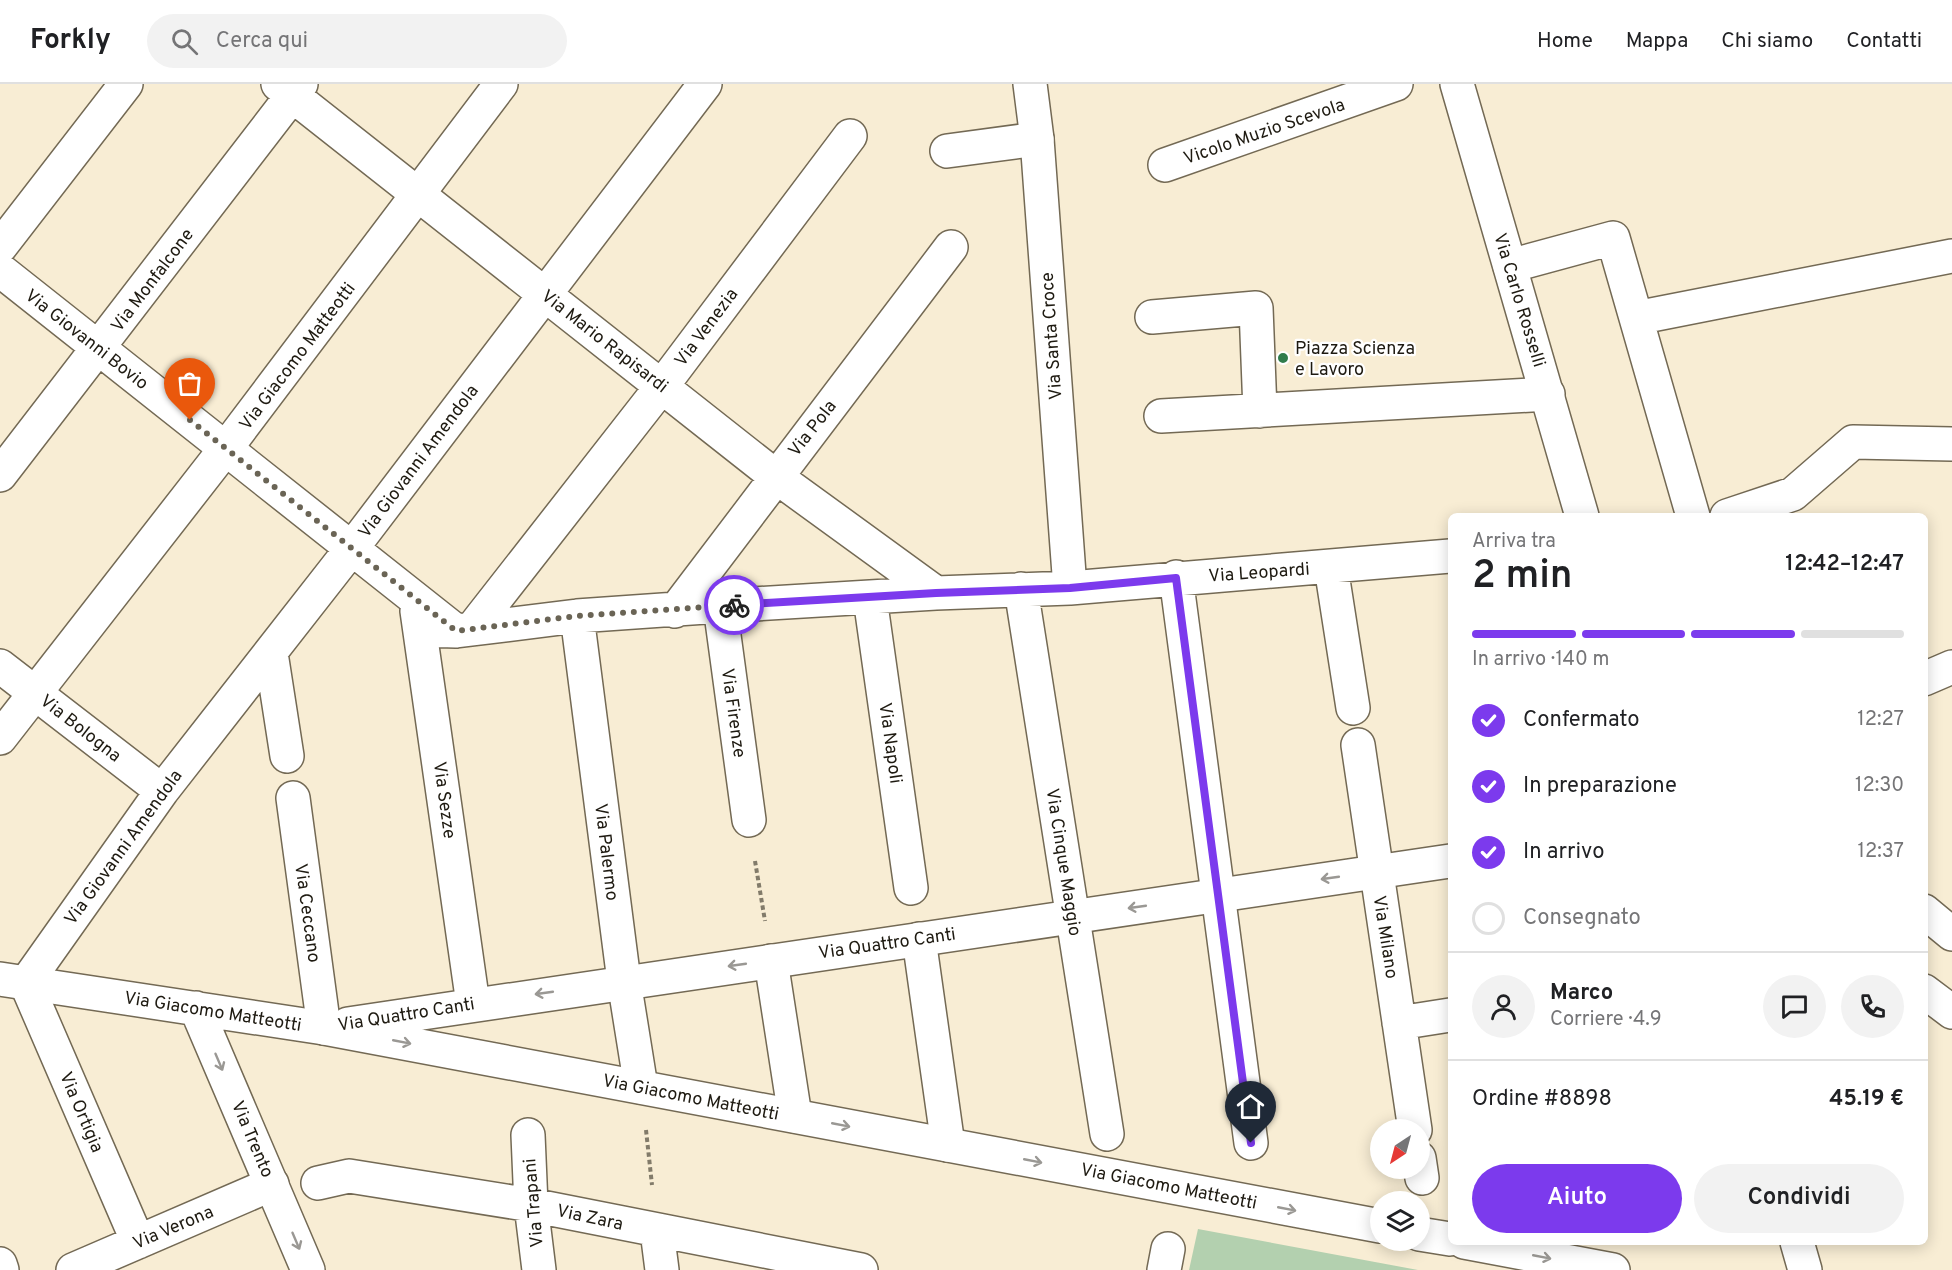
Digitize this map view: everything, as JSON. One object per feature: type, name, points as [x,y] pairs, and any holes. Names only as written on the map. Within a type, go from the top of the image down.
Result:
[{"type":"street","points":[[0,248],[126,84]]},
{"type":"street","name":"Via Giacomo Matteotti","points":[[0,738],[226,448],[501,84]]},
{"type":"street","name":"Via Giovanni Amendola","points":[[13,981],[271,653],[705,84]]},
{"type":"street","name":"Via Santa Croce","points":[[1030,84],[1037,139],[1070,588]]},
{"type":"street","name":"Vicolo Muzio Scevola","points":[[1165,165],[1396,84]]},
{"type":"street","name":"Via Carlo Rosselli","points":[[1457,84],[1581,513]]},
{"type":"street","name":"Via Mario Rapisardi","points":[[291,88],[419,195],[775,476],[936,593]]},
{"type":"street","name":"Via Monfalcone","points":[[0,475],[100,349],[291,88]]},
{"type":"street","name":"Via Venezia","points":[[464,630],[662,386],[850,136]]},
{"type":"street","points":[[947,151],[1037,139]]},
{"type":"street","points":[[1510,266],[1613,238],[1692,513]]},
{"type":"street","name":"Via Pola","points":[[675,611],[775,476],[951,247]]},
{"type":"street","points":[[1636,318],[1952,256]]},
{"type":"street","name":"Via Giovanni Bovio","points":[[0,270],[414,597],[464,630]]},
{"type":"street","points":[[1152,317],[1256,308],[1260,411]]},
{"type":"street","points":[[1161,416],[1548,394]]},
{"type":"street","points":[[1736,513],[1793,494],[1852,442],[1952,444]]},
{"type":"street","name":"Via Leopardi","points":[[422,630],[464,630],[577,616],[675,611],[720,606],[936,593],[1070,588],[1448,556]]},
{"type":"street","points":[[1331,567],[1353,708]]},
{"type":"street","points":[[1176,578],[1251,1143]]},
{"type":"street","name":"Via Cinque Maggio","points":[[1022,590],[1107,1134]]},
{"type":"street","name":"Via Sezze","points":[[414,597],[422,630],[473,1004]]},
{"type":"street","name":"Via Napoli","points":[[870,598],[911,888]]},
{"type":"street","name":"Via Firenze","points":[[720,606],[749,820]]},
{"type":"street","name":"Via Palermo","points":[[577,616],[624,981],[641,1087]]},
{"type":"street","points":[[271,653],[287,756]]},
{"type":"street","name":"Via Bologna","points":[[0,666],[162,791]]},
{"type":"street","points":[[1928,677],[1952,667]]},
{"type":"street","name":"Via Milano","points":[[1358,746],[1413,1119]]},
{"type":"street","name":"Via Ceccano","points":[[293,798],[324,1028]]},
{"type":"street","name":"Via Quattro Canti","points":[[324,1028],[624,981],[1448,861]]},
{"type":"street","points":[[1928,914],[1952,934]]},
{"type":"street","points":[[919,939],[948,1144]]},
{"type":"street","points":[[771,960],[795,1116]]},
{"type":"street","name":"Via Giacomo Matteotti","points":[[13,981],[324,1028],[1370,1224]]},
{"type":"street","name":"Via Ortigia","points":[[13,981],[138,1242]]},
{"type":"street","points":[[1928,994],[1952,1012]]},
{"type":"street","name":"Via Trento","points":[[196,1008],[308,1270]]},
{"type":"street","points":[[1399,1023],[1448,1015]]},
{"type":"street","name":"Via Trapani","points":[[528,1135],[531,1205],[540,1270]]},
{"type":"street","name":"Via Zara","points":[[318,1183],[349,1176],[531,1205],[849,1269]]},
{"type":"street","name":"Via Verona","points":[[73,1270],[272,1184]]},
{"type":"street","points":[[657,1231],[662,1270]]},
{"type":"street","points":[[1430,1236],[1448,1239]]},
{"type":"street","points":[[1480,1245],[1612,1270]]},
{"type":"street","points":[[1798,1245],[1805,1270]]},
{"type":"street","points":[[0,1264],[2,1270]]},
{"type":"path","points":[[749,820],[771,960]]},
{"type":"path","points":[[641,1087],[657,1231]]},
{"type":"green space","points":[[1198,1229],[1418,1270],[1189,1270]]},
{"type":"way so far","points":[[190,420],[456,631],[577,616],[675,611],[734,605]]},
{"type":"place","name":"Piazza Scienza e Lavoro","points":[[1283,358]]},
{"type":"route","points":[[734,605],[1070,588],[1176,578],[1251,1143]]}]
